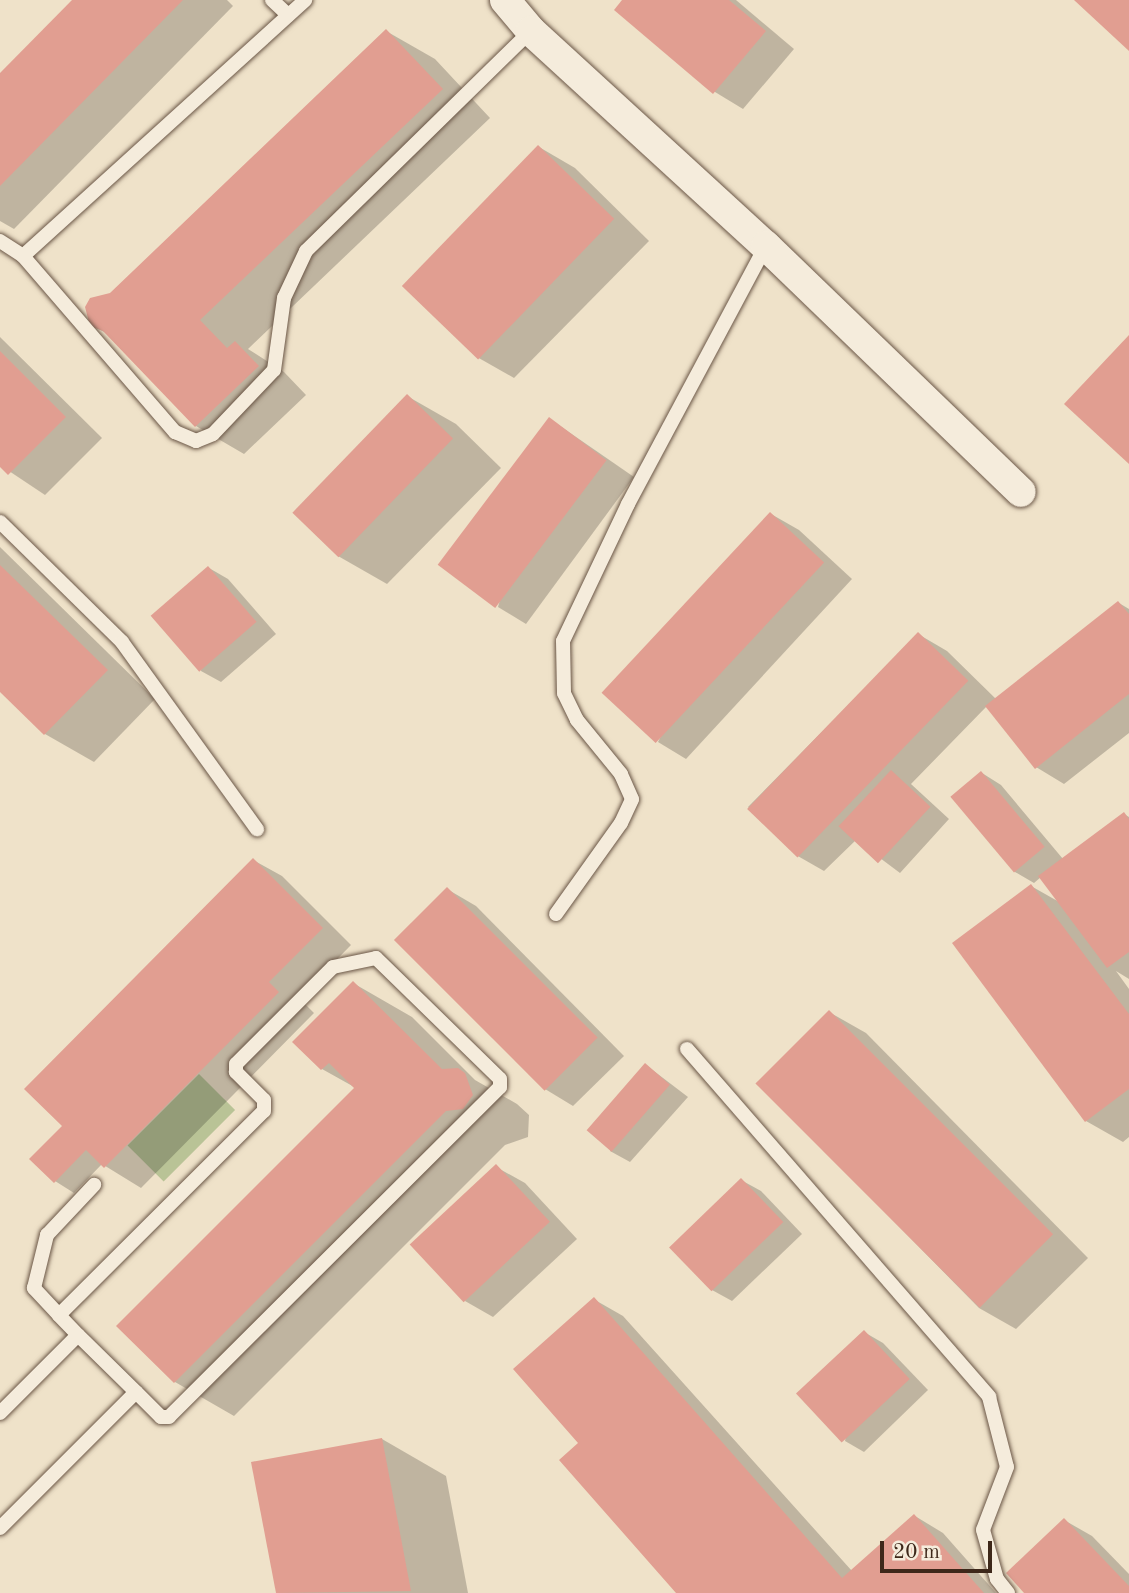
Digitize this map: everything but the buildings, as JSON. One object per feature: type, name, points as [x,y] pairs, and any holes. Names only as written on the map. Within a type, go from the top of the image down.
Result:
[{"type":"street","points":[[505,0],[531,31],[766,246],[1021,492]]},
{"type":"lane","points":[[272,0],[288,15]]},
{"type":"lane","points":[[23,256],[305,0]]},
{"type":"lane","points":[[0,241],[23,256],[175,432],[195,441],[213,434],[274,370],[284,298],[306,251],[531,31]]},
{"type":"lane","points":[[556,914],[621,823],[632,799],[621,774],[577,720],[564,693],[563,640],[628,504],[766,246]]},
{"type":"lane","points":[[0,522],[122,642],[257,830]]},
{"type":"lane","points":[[59,1315],[264,1111],[264,1100],[236,1072],[236,1064],[337,965],[371,958],[382,962],[500,1079],[500,1087],[169,1418],[161,1417],[78,1335],[59,1315],[34,1288],[51,1227],[94,1185]]},
{"type":"lane","points":[[687,1049],[989,1397],[1007,1467],[984,1530],[997,1579],[1008,1593]]},
{"type":"lane","points":[[0,1413],[78,1335]]},
{"type":"lane","points":[[0,1528],[136,1392]]},
{"type":"green space","points":[[199,1074],[235,1110],[164,1181],[128,1145]]}]
